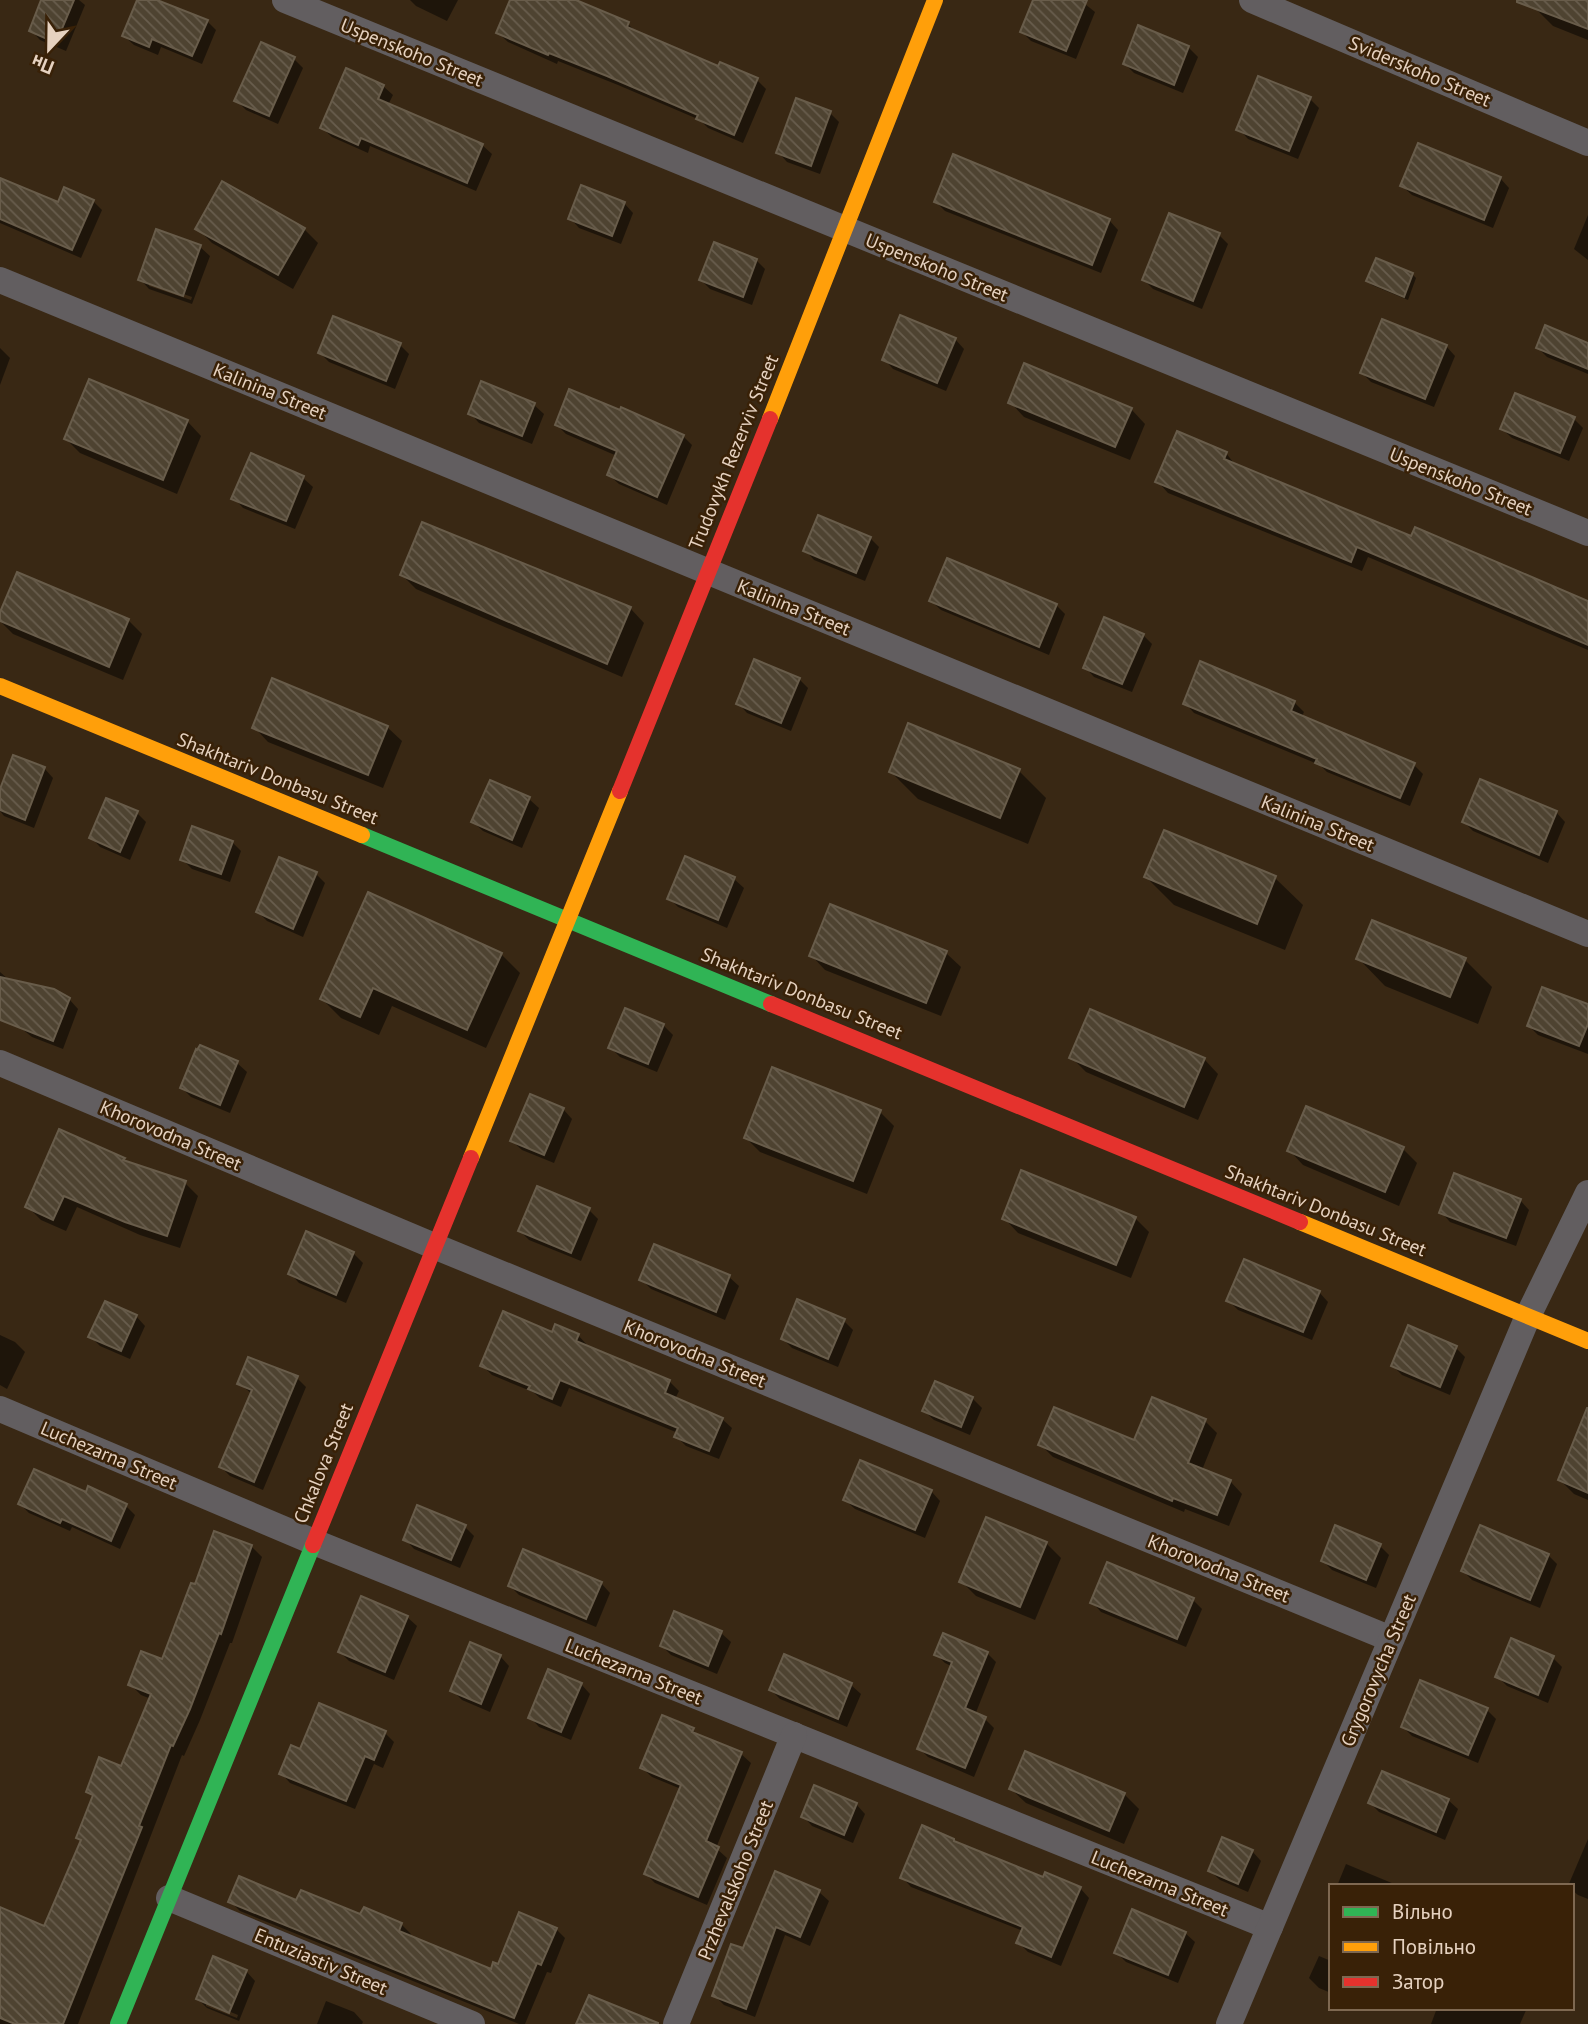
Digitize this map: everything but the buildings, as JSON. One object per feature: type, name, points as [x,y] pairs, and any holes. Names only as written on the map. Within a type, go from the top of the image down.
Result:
[{"type":"street","name":"Uspenskoho Street","points":[[285,0],[1588,533]]},
{"type":"street","name":"Trudovykh Rezerviv Street","points":[[568,919],[709,572],[934,0]]},
{"type":"street","name":"Sviderskoho Street","points":[[1252,0],[1588,142]]},
{"type":"street","name":"Kalinina Street","points":[[0,280],[1588,934]]},
{"type":"street","name":"Shakhtariv Donbasu Street","points":[[0,686],[1588,1341]]},
{"type":"street","name":"Chkalova Street","points":[[118,2024],[568,919]]},
{"type":"street","name":"Khorovodna Street","points":[[0,1063],[434,1246],[1391,1639]]},
{"type":"street","name":"Grygorovycha Street","points":[[1229,2024],[1528,1316],[1588,1193]]},
{"type":"street","name":"Luchezarna Street","points":[[0,1409],[314,1542],[1270,1927]]},
{"type":"street","name":"Przhevalskoho Street","points":[[676,2024],[794,1735]]},
{"type":"street","name":"Entuziastiv Street","points":[[169,1898],[472,2024]]},
{"type":"traffic: fast","points":[[362,835],[771,1004]]},
{"type":"traffic: fast","points":[[118,2024],[313,1545]]},
{"type":"traffic: slow","points":[[770,419],[935,0]]},
{"type":"traffic: slow","points":[[0,686],[362,835]]},
{"type":"traffic: slow","points":[[471,1158],[620,791]]},
{"type":"traffic: slow","points":[[1300,1222],[1588,1341]]},
{"type":"traffic: jam","points":[[620,791],[770,419]]},
{"type":"traffic: jam","points":[[771,1004],[1300,1222]]},
{"type":"traffic: jam","points":[[313,1545],[471,1158]]}]
